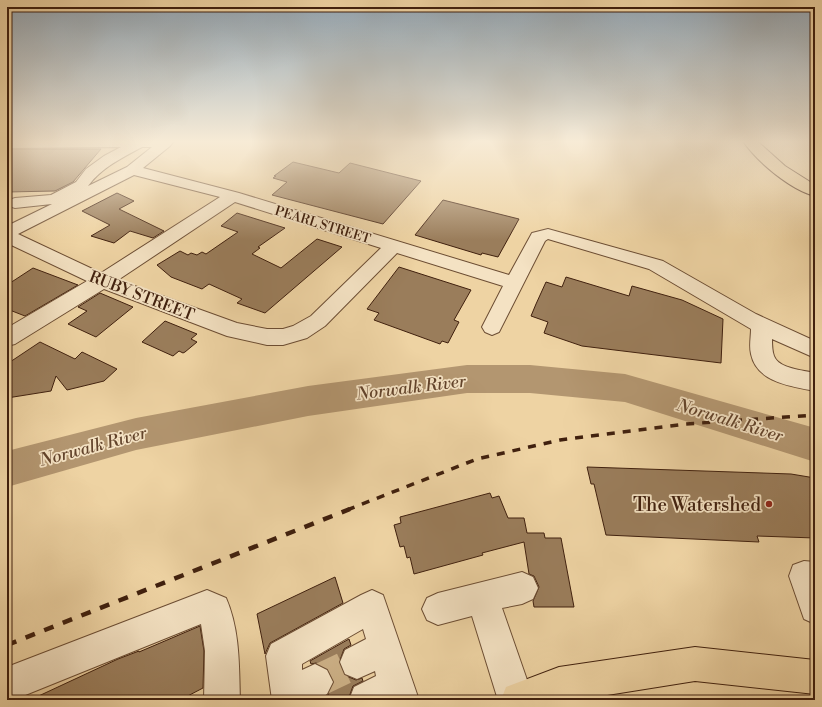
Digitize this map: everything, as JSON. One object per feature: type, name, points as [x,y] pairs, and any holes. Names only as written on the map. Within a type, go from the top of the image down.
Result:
[{"type":"main road","points":[[787,174],[815,191]]},
{"type":"main road","points":[[519,700],[559,685],[695,664],[815,677]]},
{"type":"street","points":[[10,206],[55,199],[81,185],[89,174]]},
{"type":"street","points":[[8,231],[124,174]]},
{"type":"street","name":"PEARL STREET","points":[[148,174],[233,196],[514,283]]},
{"type":"street","points":[[7,338],[102,281],[233,196]]},
{"type":"street","name":"RUBY STREET","points":[[8,231],[102,281],[234,330],[267,338],[283,337],[300,332],[318,321],[393,246]]},
{"type":"street","points":[[492,327],[538,237],[548,234],[656,265],[762,325],[815,350]]},
{"type":"street","points":[[762,325],[762,355],[767,365],[777,372],[815,382]]},
{"type":"street","points":[[815,577],[804,576],[815,608]]},
{"type":"street","points":[[438,609],[522,588]]},
{"type":"street","points":[[482,597],[516,700]]},
{"type":"street","points":[[7,685],[206,606],[215,609],[222,651],[222,700]]},
{"type":"street","points":[[298,693],[283,656],[372,606],[371,654],[388,695]]},
{"type":"building","points":[[7,174],[80,174],[73,182],[55,191],[7,192]]},
{"type":"building","points":[[277,174],[393,174],[421,181],[383,224],[272,195],[287,182],[273,178],[276,176],[274,176]]},
{"type":"building","points":[[117,193],[134,201],[119,209],[164,231],[153,238],[130,231],[114,243],[91,236],[110,225],[82,211]]},
{"type":"building","points":[[443,200],[519,219],[498,257],[482,253],[481,255],[415,235]]},
{"type":"building","points":[[237,213],[285,228],[258,247],[260,248],[252,254],[281,268],[317,239],[342,247],[265,313],[237,303],[242,299],[209,284],[202,289],[171,277],[157,265],[180,251],[188,255],[191,253],[197,255],[202,252],[206,254],[238,232],[221,226]]},
{"type":"building","points":[[399,267],[471,290],[454,320],[459,322],[448,343],[442,341],[440,344],[374,320],[379,313],[367,309]]},
{"type":"building","points":[[33,268],[78,285],[25,316],[7,309],[7,285]]},
{"type":"building","points":[[566,277],[629,296],[632,286],[682,300],[723,319],[721,363],[582,346],[544,333],[548,322],[531,316],[546,282],[562,287]]},
{"type":"building","points":[[100,293],[133,307],[96,337],[68,324],[87,311],[78,307]]},
{"type":"building","points":[[165,321],[197,334],[191,339],[197,342],[185,352],[183,353],[179,351],[173,356],[142,342]]},
{"type":"building","points":[[40,342],[75,359],[82,352],[117,369],[104,381],[67,390],[56,376],[51,391],[7,398],[7,364]]},
{"type":"building","points":[[587,467],[791,474],[815,478],[815,538],[757,536],[759,542],[606,535],[594,484],[591,484]]},
{"type":"building","points":[[490,493],[492,498],[499,496],[508,518],[524,518],[527,533],[544,533],[545,538],[561,538],[574,607],[534,607],[533,601],[539,587],[534,576],[529,574],[524,542],[414,574],[410,557],[407,558],[404,546],[400,547],[394,525],[401,523],[400,517]]},
{"type":"building","points":[[335,577],[343,603],[270,643],[265,654],[257,614]]},
{"type":"building","points":[[200,626],[204,651],[203,688],[180,700],[30,700],[118,659],[139,652]]},
{"type":"building","points":[[349,639],[351,645],[344,649],[339,663],[344,675],[356,680],[362,678],[363,681],[353,686],[348,700],[321,700],[328,695],[334,681],[328,669],[316,663],[311,664],[310,661]]},
{"type":"waterway","name":"Norwalk River","points":[[7,469],[136,434],[308,401],[467,379],[530,379],[625,388],[815,445]]},
{"type":"tunnel","points":[[315,682],[357,662]]},
{"type":"railway","points":[[347,510],[477,459],[560,440],[686,424],[815,415]]},
{"type":"railway","points":[[7,645],[350,509]]},
{"type":"place","name":"The Watershed","points":[[769,504]]}]
